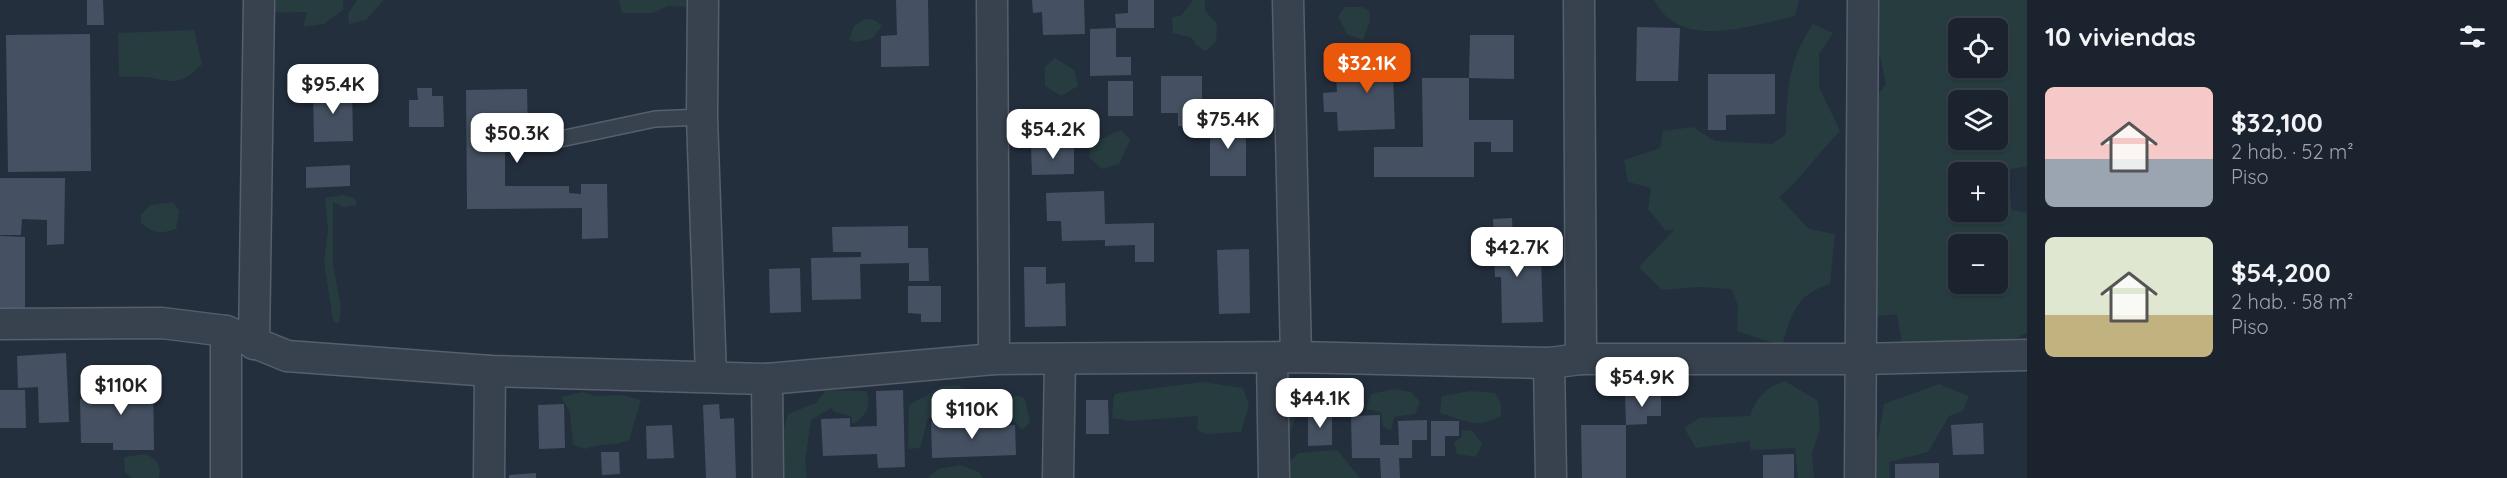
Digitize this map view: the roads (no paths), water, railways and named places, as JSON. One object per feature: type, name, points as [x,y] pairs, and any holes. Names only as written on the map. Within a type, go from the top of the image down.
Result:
[{"type":"street","points":[[254,344],[259,0]]},
{"type":"street","points":[[703,0],[702,117],[711,376]]},
{"type":"street","points":[[992,0],[994,359]]},
{"type":"street","points":[[1274,478],[1284,358],[1288,0]]},
{"type":"street","points":[[1579,0],[1581,358]]},
{"type":"street","points":[[1860,478],[1863,0]]},
{"type":"street","points":[[0,324],[162,323],[226,331],[287,356],[490,371],[766,379],[994,359],[1284,358],[1549,363],[1581,358],[1860,359],[2027,355]]},
{"type":"street","points":[[226,331],[226,478]]},
{"type":"street","points":[[1058,478],[1060,360]]},
{"type":"street","points":[[1549,363],[1551,478]]},
{"type":"street","points":[[489,478],[490,371]]},
{"type":"street","points":[[766,379],[768,478]]},
{"type":"lane","points":[[551,141],[654,119],[702,117]]}]
